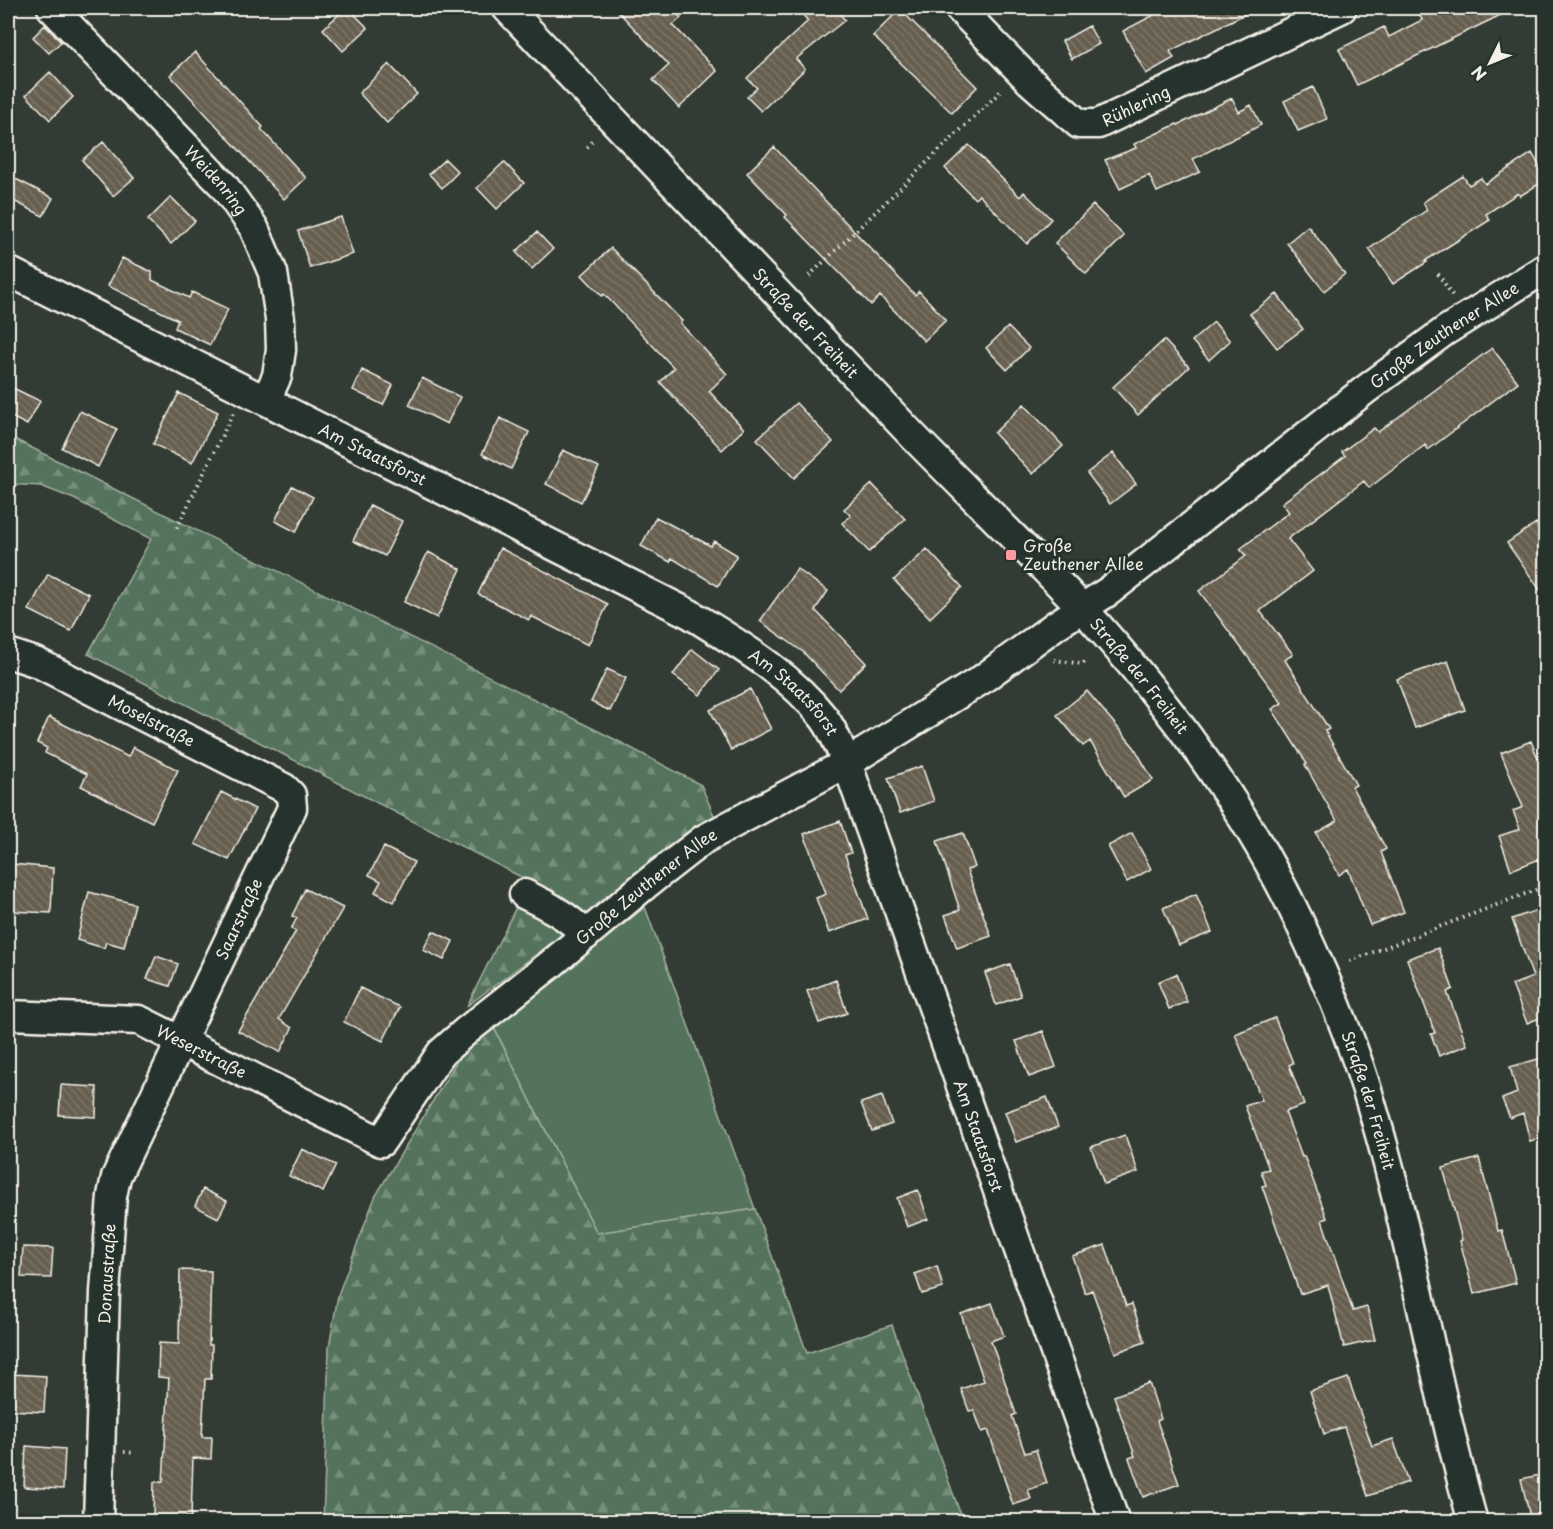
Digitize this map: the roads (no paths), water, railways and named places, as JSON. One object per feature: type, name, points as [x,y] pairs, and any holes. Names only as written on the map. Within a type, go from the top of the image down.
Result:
[{"type":"street","name":"Weidenring","points":[[52,8],[224,186],[254,228],[273,273],[280,319],[281,350],[277,376],[256,395]]},
{"type":"street","name":"Straße der Freiheit","points":[[507,8],[923,446],[1082,608],[1155,692],[1221,782],[1274,869],[1324,977],[1356,1057],[1376,1118],[1473,1521]]},
{"type":"street","name":"Rühlering","points":[[959,8],[1021,72],[1079,124],[1098,124],[1342,8]]},
{"type":"street","name":"Große Zeuthener Allee","points":[[381,1142],[441,1053],[466,1030],[704,839],[848,764],[981,680],[1109,591],[1365,390],[1445,331],[1545,268]]},
{"type":"street","name":"Am Staatsforst","points":[[8,271],[690,614],[756,655],[792,684],[825,720],[848,764],[1115,1521]]},
{"type":"street","name":"Moselstraße","points":[[8,654],[38,663],[284,788],[291,795]]},
{"type":"street","name":"Saarstraße","points":[[181,1042],[292,808],[291,795]]},
{"type":"street","points":[[524,894],[552,908],[576,924],[586,935]]},
{"type":"street","name":"Weserstraße","points":[[8,1016],[139,1020],[381,1142]]},
{"type":"street","name":"Donaustraße","points":[[98,1521],[111,1196],[116,1177],[130,1144],[181,1042]]},
{"type":"place","name":"Große Zeuthener Allee","points":[[1011,555]]}]
